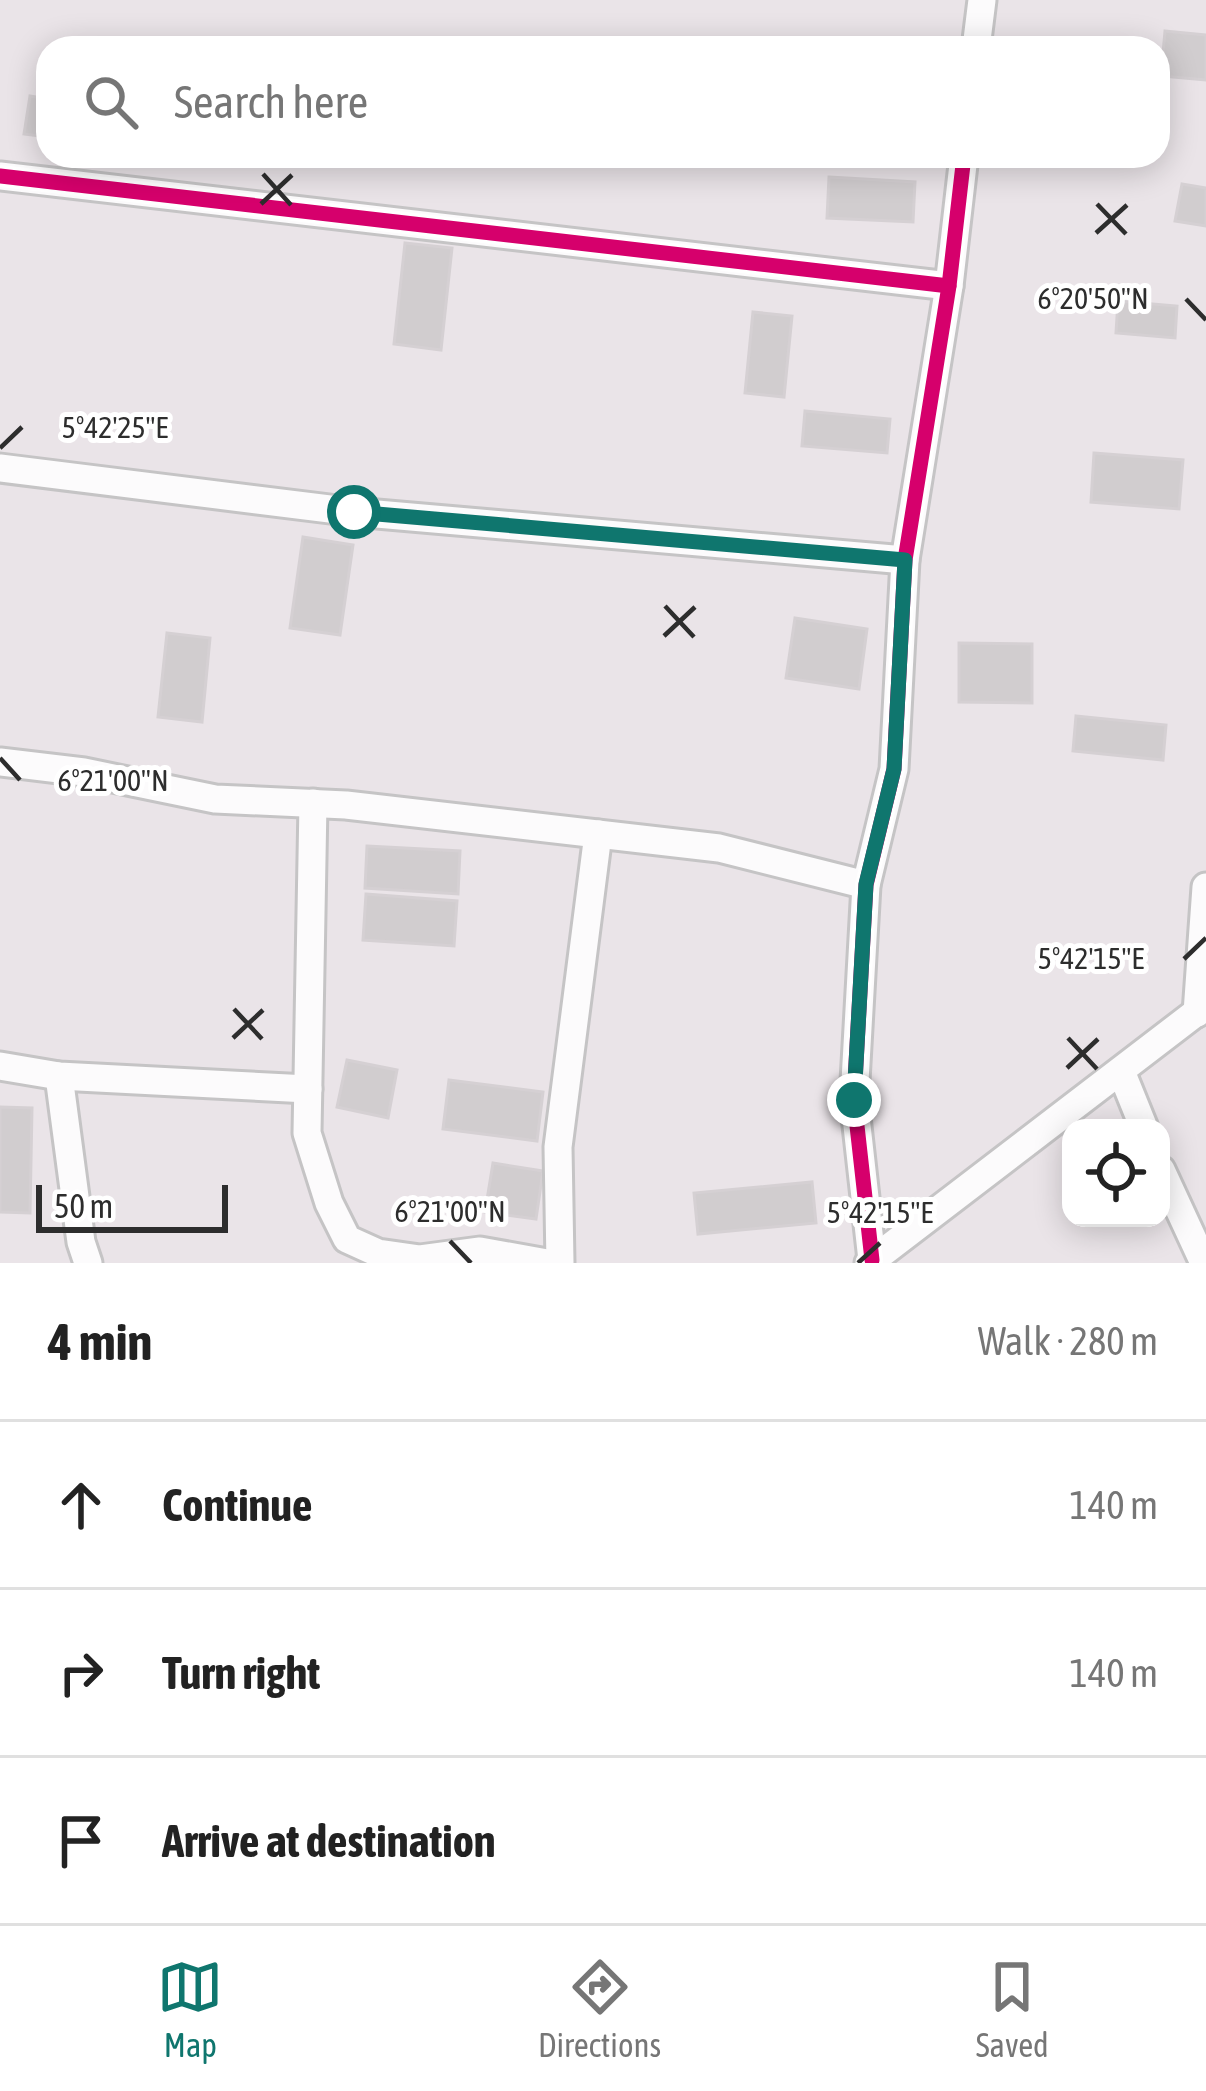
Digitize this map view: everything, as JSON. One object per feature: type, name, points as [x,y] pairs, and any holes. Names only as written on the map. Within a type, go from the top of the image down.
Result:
[{"type":"street","points":[[978,36],[982,0]]},
{"type":"street","points":[[871,1262],[854,1100],[866,884],[894,769],[905,560],[949,286],[963,168]]},
{"type":"street","points":[[0,176],[949,286]]},
{"type":"street","points":[[0,468],[354,512],[905,560]]},
{"type":"street","points":[[0,762],[84,772],[215,799],[313,803],[719,848],[866,884]]},
{"type":"street","points":[[313,803],[308,1133],[329,1203],[347,1239],[379,1253],[420,1259],[480,1251],[547,1263]]},
{"type":"street","points":[[560,1263],[558,1147],[598,834]]},
{"type":"street","points":[[871,1262],[1201,1009],[1206,887]]},
{"type":"street","points":[[0,1066],[59,1076],[308,1089]]},
{"type":"street","points":[[1121,1071],[1140,1119]]},
{"type":"street","points":[[59,1076],[81,1242],[88,1263]]},
{"type":"street","points":[[1170,1189],[1204,1263]]},
{"type":"building","points":[[1165,31],[1206,35],[1206,80],[1170,77],[1170,36],[1165,36]]},
{"type":"building","points":[[30,96],[36,97],[36,136],[24,134]]},
{"type":"building","points":[[829,177],[915,182],[913,222],[827,218]]},
{"type":"building","points":[[1182,184],[1206,188],[1206,226],[1175,221]]},
{"type":"building","points":[[405,243],[452,248],[441,350],[394,344]]},
{"type":"building","points":[[1118,301],[1177,306],[1175,338],[1116,333]]},
{"type":"building","points":[[753,312],[792,316],[784,397],[745,393]]},
{"type":"building","points":[[805,411],[890,419],[887,453],[802,446]]},
{"type":"building","points":[[1094,453],[1183,460],[1179,509],[1091,502]]},
{"type":"building","points":[[303,537],[353,545],[340,635],[290,628]]},
{"type":"building","points":[[795,618],[867,629],[859,689],[786,678]]},
{"type":"building","points":[[167,633],[210,638],[202,722],[158,717]]},
{"type":"building","points":[[959,643],[1032,644],[1032,703],[959,702]]},
{"type":"building","points":[[1076,716],[1166,725],[1163,760],[1073,751]]},
{"type":"building","points":[[367,846],[460,851],[458,894],[365,888]]},
{"type":"building","points":[[366,894],[457,901],[454,946],[363,940]]},
{"type":"building","points":[[347,1060],[397,1070],[388,1118],[337,1107]]},
{"type":"building","points":[[449,1080],[543,1092],[537,1141],[443,1129]]},
{"type":"building","points":[[0,1107],[32,1108],[30,1213],[0,1212]]},
{"type":"building","points":[[493,1163],[543,1171],[536,1219],[485,1212]]},
{"type":"building","points":[[812,1182],[816,1223],[698,1234],[694,1193]]},
{"type":"cycle path","points":[[872,1260],[854,1099],[866,885],[894,769],[905,560],[949,286],[963,168]]},
{"type":"cycle path","points":[[0,176],[949,286]]},
{"type":"route","points":[[354,512],[905,560],[894,769],[866,884],[854,1100]]}]
